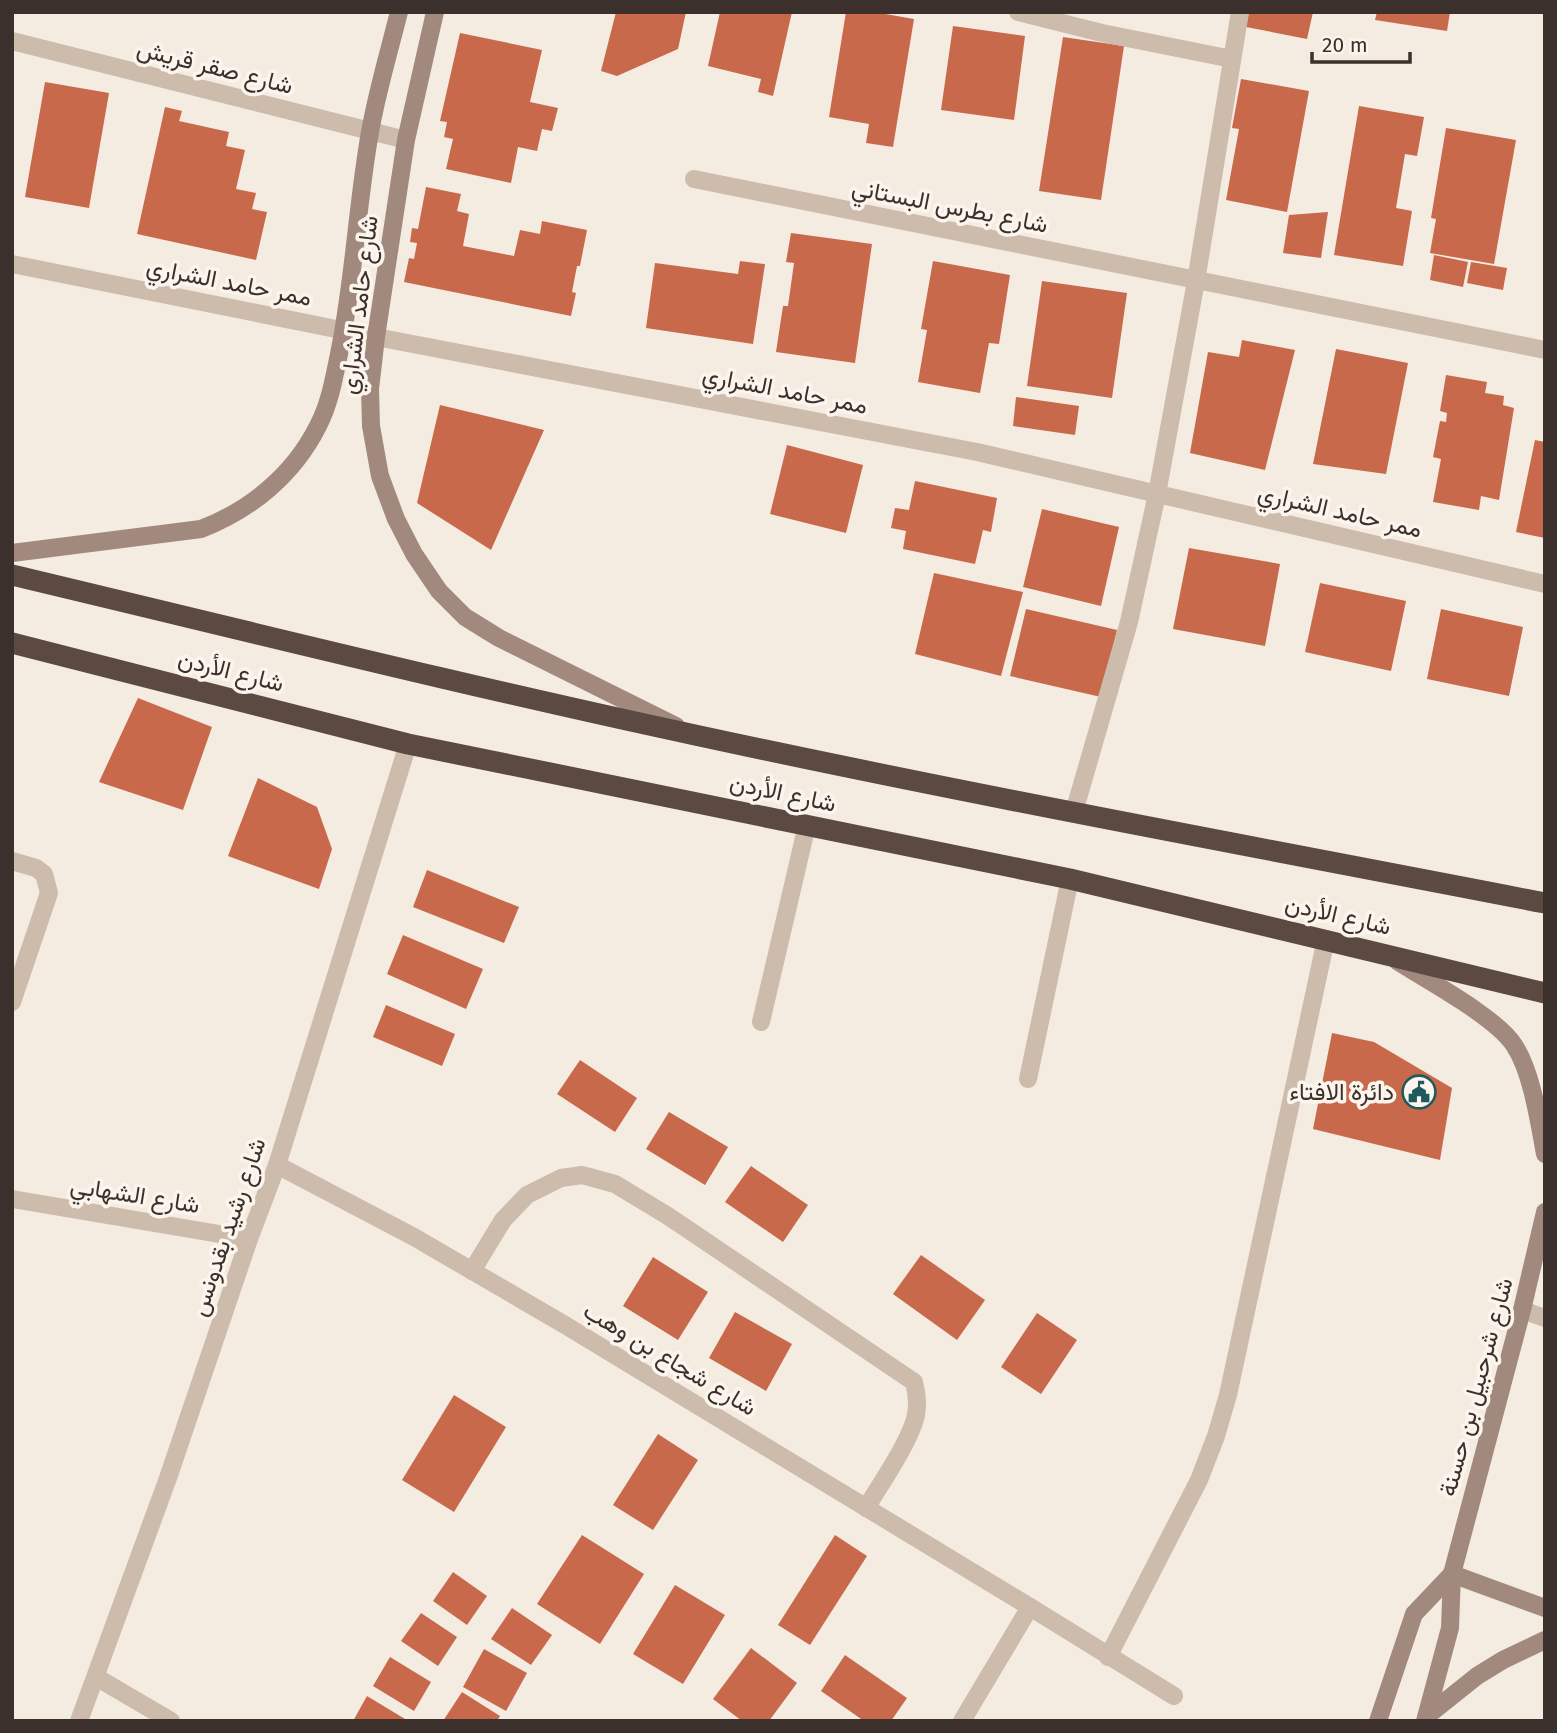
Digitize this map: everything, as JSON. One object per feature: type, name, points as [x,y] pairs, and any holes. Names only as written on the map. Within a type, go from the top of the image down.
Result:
[{"type":"highway","name":"شارع الأردن","points":[[12,575],[423,674],[694,735],[1545,903]]},
{"type":"highway","name":"شارع الأردن","points":[[12,643],[408,744],[1070,879],[1545,993]]},
{"type":"street","name":"شارع حامد الشراري","points":[[12,553],[201,529],[229,519],[256,500],[300,455],[319,425],[330,394],[344,330],[370,131],[399,12]]},
{"type":"street","name":"شارع حامد الشراري","points":[[435,12],[407,140],[376,337],[370,389],[371,426],[380,476],[396,519],[414,554],[439,591],[465,617],[499,638],[694,735]]},
{"type":"street","points":[[1018,12],[1101,33],[1232,59]]},
{"type":"street","points":[[1074,812],[1129,622],[1157,494],[1196,281],[1240,12]]},
{"type":"street","name":"شارع صقر قريش","points":[[12,41],[407,140]]},
{"type":"street","name":"شارع بطرس البستاني","points":[[694,179],[1545,350]]},
{"type":"street","name":"ممر حامد الشراري","points":[[12,264],[977,452],[1545,583]]},
{"type":"street","name":"شارع رشيد بقدونس","points":[[79,1721],[168,1478],[249,1239],[277,1165],[408,744]]},
{"type":"street","points":[[761,1022],[807,825]]},
{"type":"street","points":[[12,861],[36,868],[44,874],[49,893],[12,1002]]},
{"type":"street","points":[[1028,1079],[1070,879]]},
{"type":"street","points":[[1108,1657],[1199,1480],[1219,1426],[1228,1395],[1326,939]]},
{"type":"street","points":[[1385,953],[1496,1025],[1514,1045],[1525,1068],[1537,1110],[1545,1154]]},
{"type":"street","name":"شارع شجاع بن وهب","points":[[277,1165],[414,1237],[577,1332],[1174,1696]]},
{"type":"street","points":[[472,1271],[503,1220],[527,1195],[561,1178],[582,1175],[615,1184],[668,1216],[914,1382],[918,1399],[915,1418],[899,1452],[866,1508]]},
{"type":"street","name":"شارع الشهابي","points":[[12,1199],[249,1239]]},
{"type":"street","name":"شارع شرحبيل بن حسنة","points":[[1426,1718],[1450,1628],[1452,1574],[1522,1310],[1545,1212]]},
{"type":"street","points":[[1522,1310],[1545,1318]]},
{"type":"street","points":[[1452,1574],[1545,1608]]},
{"type":"street","name":"شارع شرحبيل بن حسنة","points":[[1378,1721],[1414,1614],[1452,1574]]},
{"type":"street","points":[[962,1721],[1030,1607]]},
{"type":"street","points":[[1426,1718],[1477,1676],[1545,1640]]},
{"type":"street","points":[[96,1676],[171,1721]]},
{"type":"building","points":[[616,12],[686,12],[678,49],[617,76],[601,71]]},
{"type":"building","points":[[720,12],[792,12],[773,96],[758,92],[761,79],[708,66]]},
{"type":"building","points":[[846,12],[874,12],[914,19],[893,147],[866,143],[869,124],[829,117]]},
{"type":"building","points":[[1249,12],[1313,12],[1307,39],[1246,27]]},
{"type":"building","points":[[1377,12],[1450,12],[1447,31],[1375,20]]},
{"type":"building","points":[[953,26],[1025,36],[1014,120],[941,110]]},
{"type":"building","points":[[460,33],[542,50],[530,102],[558,108],[552,131],[542,129],[537,151],[518,147],[511,183],[446,169],[453,139],[444,137],[447,122],[440,121]]},
{"type":"building","points":[[1063,37],[1124,46],[1101,200],[1039,191]]},
{"type":"building","points":[[1241,79],[1309,91],[1287,212],[1226,200],[1239,129],[1232,128]]},
{"type":"building","points":[[45,82],[109,93],[89,208],[25,197]]},
{"type":"building","points":[[1359,106],[1424,117],[1417,156],[1405,154],[1396,208],[1412,211],[1403,266],[1334,255]]},
{"type":"building","points":[[165,107],[182,111],[179,121],[229,132],[226,146],[245,150],[236,189],[256,193],[252,209],[267,212],[256,260],[137,234]]},
{"type":"building","points":[[1446,128],[1516,140],[1494,264],[1430,253],[1436,219],[1431,218]]},
{"type":"building","points":[[426,187],[461,194],[457,211],[469,214],[463,246],[514,256],[520,230],[540,234],[542,221],[587,230],[572,292],[576,293],[571,316],[404,282],[409,258],[414,259],[417,243],[410,242],[412,228],[418,229]]},
{"type":"building","points":[[1328,212],[1321,258],[1283,253],[1289,215]]},
{"type":"building","points":[[791,233],[872,244],[855,363],[776,352],[783,306],[788,306],[794,263],[786,262]]},
{"type":"building","points":[[1434,255],[1468,262],[1463,287],[1430,280]]},
{"type":"building","points":[[740,261],[765,264],[753,344],[646,328],[655,263],[738,274]]},
{"type":"building","points":[[933,261],[1010,275],[999,344],[989,343],[980,393],[918,382],[927,330],[921,329]]},
{"type":"building","points":[[1471,262],[1507,268],[1503,290],[1467,283]]},
{"type":"building","points":[[1042,281],[1127,293],[1112,398],[1027,386]]},
{"type":"building","points":[[1242,340],[1295,350],[1265,470],[1190,453],[1208,352],[1239,357]]},
{"type":"building","points":[[1336,349],[1408,363],[1386,474],[1313,464]]},
{"type":"building","points":[[1446,375],[1487,382],[1485,393],[1504,396],[1503,405],[1514,408],[1499,500],[1481,496],[1479,510],[1433,502],[1441,459],[1433,457],[1440,421],[1446,422],[1447,413],[1440,411]]},
{"type":"building","points":[[1016,397],[1079,406],[1075,435],[1013,426]]},
{"type":"building","points":[[440,405],[544,430],[491,550],[417,503]]},
{"type":"building","points":[[1535,440],[1545,442],[1545,538],[1516,532]]},
{"type":"building","points":[[787,445],[863,465],[846,533],[770,514]]},
{"type":"building","points":[[915,481],[997,498],[991,532],[983,530],[975,564],[903,549],[906,531],[891,528],[895,508],[909,510]]},
{"type":"building","points":[[1042,509],[1119,527],[1101,606],[1023,587]]},
{"type":"building","points":[[1189,548],[1280,564],[1265,646],[1173,629]]},
{"type":"building","points":[[934,573],[1023,592],[1001,676],[915,654]]},
{"type":"building","points":[[1320,583],[1406,601],[1391,671],[1305,652]]},
{"type":"building","points":[[1026,609],[1117,630],[1101,697],[1010,676]]},
{"type":"building","points":[[1441,609],[1523,627],[1509,696],[1427,679]]},
{"type":"building","points":[[138,698],[212,727],[183,810],[99,782]]},
{"type":"building","points":[[258,778],[317,807],[332,849],[319,889],[228,856]]},
{"type":"building","points":[[427,870],[519,907],[504,943],[413,907]]},
{"type":"building","points":[[403,935],[483,969],[466,1009],[387,974]]},
{"type":"building","points":[[386,1005],[455,1034],[442,1066],[373,1037]]},
{"type":"building","points":[[1332,1033],[1374,1042],[1452,1088],[1440,1160],[1313,1129]]},
{"type":"building","points":[[580,1060],[637,1098],[615,1132],[557,1094]]},
{"type":"building","points":[[669,1112],[728,1147],[705,1185],[646,1149]]},
{"type":"building","points":[[751,1166],[808,1205],[783,1242],[725,1202]]},
{"type":"building","points":[[921,1255],[985,1300],[957,1340],[893,1294]]},
{"type":"building","points":[[653,1257],[708,1292],[678,1340],[623,1306]]},
{"type":"building","points":[[735,1312],[792,1344],[766,1391],[709,1358]]},
{"type":"building","points":[[1037,1313],[1077,1340],[1041,1394],[1001,1367]]},
{"type":"building","points":[[454,1395],[506,1427],[454,1512],[402,1480]]},
{"type":"building","points":[[658,1434],[698,1460],[653,1530],[613,1505]]},
{"type":"building","points":[[582,1535],[644,1574],[600,1644],[537,1604]]},
{"type":"building","points":[[835,1535],[867,1556],[810,1645],[778,1625]]},
{"type":"building","points":[[453,1572],[487,1596],[467,1625],[433,1601]]},
{"type":"building","points":[[675,1585],[725,1615],[683,1684],[633,1654]]},
{"type":"building","points":[[512,1608],[552,1635],[531,1665],[491,1639]]},
{"type":"building","points":[[421,1613],[457,1637],[438,1666],[401,1641]]},
{"type":"building","points":[[751,1648],[797,1683],[769,1721],[742,1721],[713,1699]]},
{"type":"building","points":[[484,1649],[527,1673],[506,1711],[463,1687]]},
{"type":"building","points":[[845,1655],[907,1698],[891,1721],[864,1721],[821,1691]]},
{"type":"building","points":[[390,1657],[431,1682],[414,1711],[373,1686]]},
{"type":"building","points":[[462,1692],[500,1716],[497,1721],[443,1721]]},
{"type":"building","points":[[367,1696],[405,1719],[404,1721],[353,1721]]},
{"type":"place","name":"دائرة الافتاء","points":[[1419,1092]]}]
